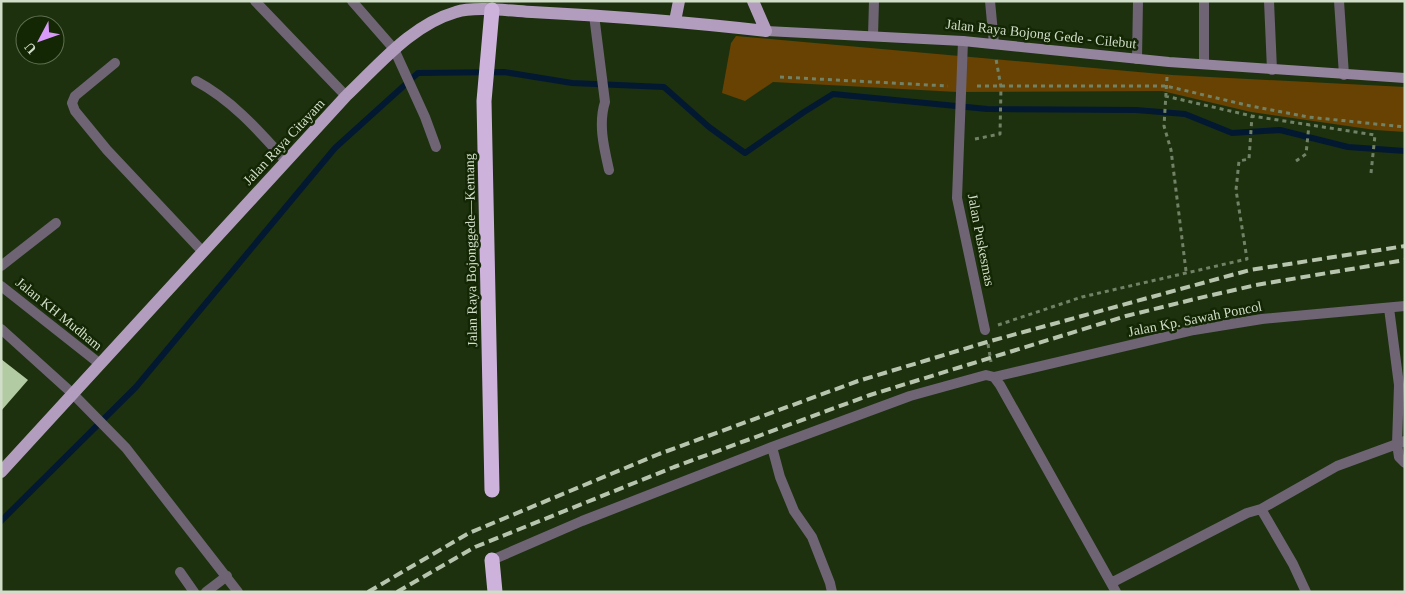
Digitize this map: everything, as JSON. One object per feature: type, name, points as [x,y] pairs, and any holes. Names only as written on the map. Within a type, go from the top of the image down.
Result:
[{"type":"highway","name":"Jalan Raya Bojonggede—Kemang","points":[[492,10],[484,101],[492,490]]},
{"type":"highway","points":[[492,560],[495,592]]},
{"type":"main road","points":[[675,21],[679,1]]},
{"type":"main road","points":[[753,1],[766,31]]},
{"type":"main road","name":"Jalan Raya Citayam","points":[[1,472],[346,96],[394,49],[424,26],[458,11],[492,10],[675,21]]},
{"type":"main road","name":"Jalan Raya Bojong Gede - Cilebut","points":[[675,21],[766,31],[964,41],[1137,59],[1405,78]]},
{"type":"street","points":[[255,1],[346,96]]},
{"type":"street","points":[[352,1],[394,49],[426,117],[436,147]]},
{"type":"street","points":[[872,36],[874,1]]},
{"type":"street","points":[[990,1],[994,44]]},
{"type":"street","points":[[1137,59],[1138,1]]},
{"type":"street","points":[[1204,1],[1204,64]]},
{"type":"street","points":[[1269,1],[1272,70]]},
{"type":"street","points":[[1339,1],[1344,75]]},
{"type":"street","points":[[594,15],[605,102],[601,115],[604,148],[609,170]]},
{"type":"street","name":"Jalan Puskesmas","points":[[964,41],[957,198],[985,330]]},
{"type":"street","points":[[114,63],[75,96],[72,104],[75,111],[107,150],[203,252]]},
{"type":"street","points":[[196,81],[217,92],[235,107],[286,161]]},
{"type":"street","points":[[1,266],[56,223]]},
{"type":"street","name":"Jalan KH Mudham","points":[[1,286],[100,364]]},
{"type":"street","name":"Jalan Kp. Sawah Poncol","points":[[492,560],[582,521],[910,396],[986,375],[994,377],[1194,330],[1262,319],[1405,306]]},
{"type":"street","points":[[1389,308],[1399,385],[1401,443],[1399,458],[1405,463]]},
{"type":"street","points":[[1,329],[73,394],[126,448],[238,592]]},
{"type":"street","points":[[994,377],[1114,587],[1247,513],[1261,509],[1337,466],[1401,443]]},
{"type":"street","points":[[772,447],[780,477],[794,510],[812,537],[832,592]]},
{"type":"street","points":[[1261,509],[1293,564],[1306,592]]},
{"type":"street","points":[[180,572],[194,592]]},
{"type":"street","points":[[206,592],[227,576]]},
{"type":"path","points":[[972,147],[973,139],[1000,134],[1001,86],[994,44]]},
{"type":"path","points":[[780,77],[962,90],[1001,86],[1166,86],[1308,117],[1405,127]]},
{"type":"path","points":[[1186,271],[1171,150],[1164,126],[1166,96],[1252,116],[1375,135],[1372,173]]},
{"type":"path","points":[[994,377],[985,330],[1082,297],[1186,271],[1247,259],[1236,190],[1239,161],[1249,159],[1252,116]]},
{"type":"path","points":[[1296,161],[1306,154],[1309,125]]},
{"type":"shaded area","points":[[736,36],[1172,75],[1405,87],[1405,132],[1375,130],[1251,112],[1162,91],[957,92],[773,82],[745,101],[722,93],[731,43]]},
{"type":"building","points":[[1,359],[28,380],[1,411]]},
{"type":"waterway","points":[[1,521],[136,387],[335,148],[418,73],[504,72],[572,83],[664,87],[709,127],[745,153],[833,94],[987,109],[1136,110],[1185,114],[1232,133],[1280,130],[1348,147],[1405,151]]},
{"type":"railway","points":[[368,592],[469,533],[659,454],[858,381],[987,342],[1250,270],[1405,246]]},
{"type":"railway","points":[[397,592],[475,547],[674,467],[870,395],[1126,316],[1256,285],[1405,260]]}]
